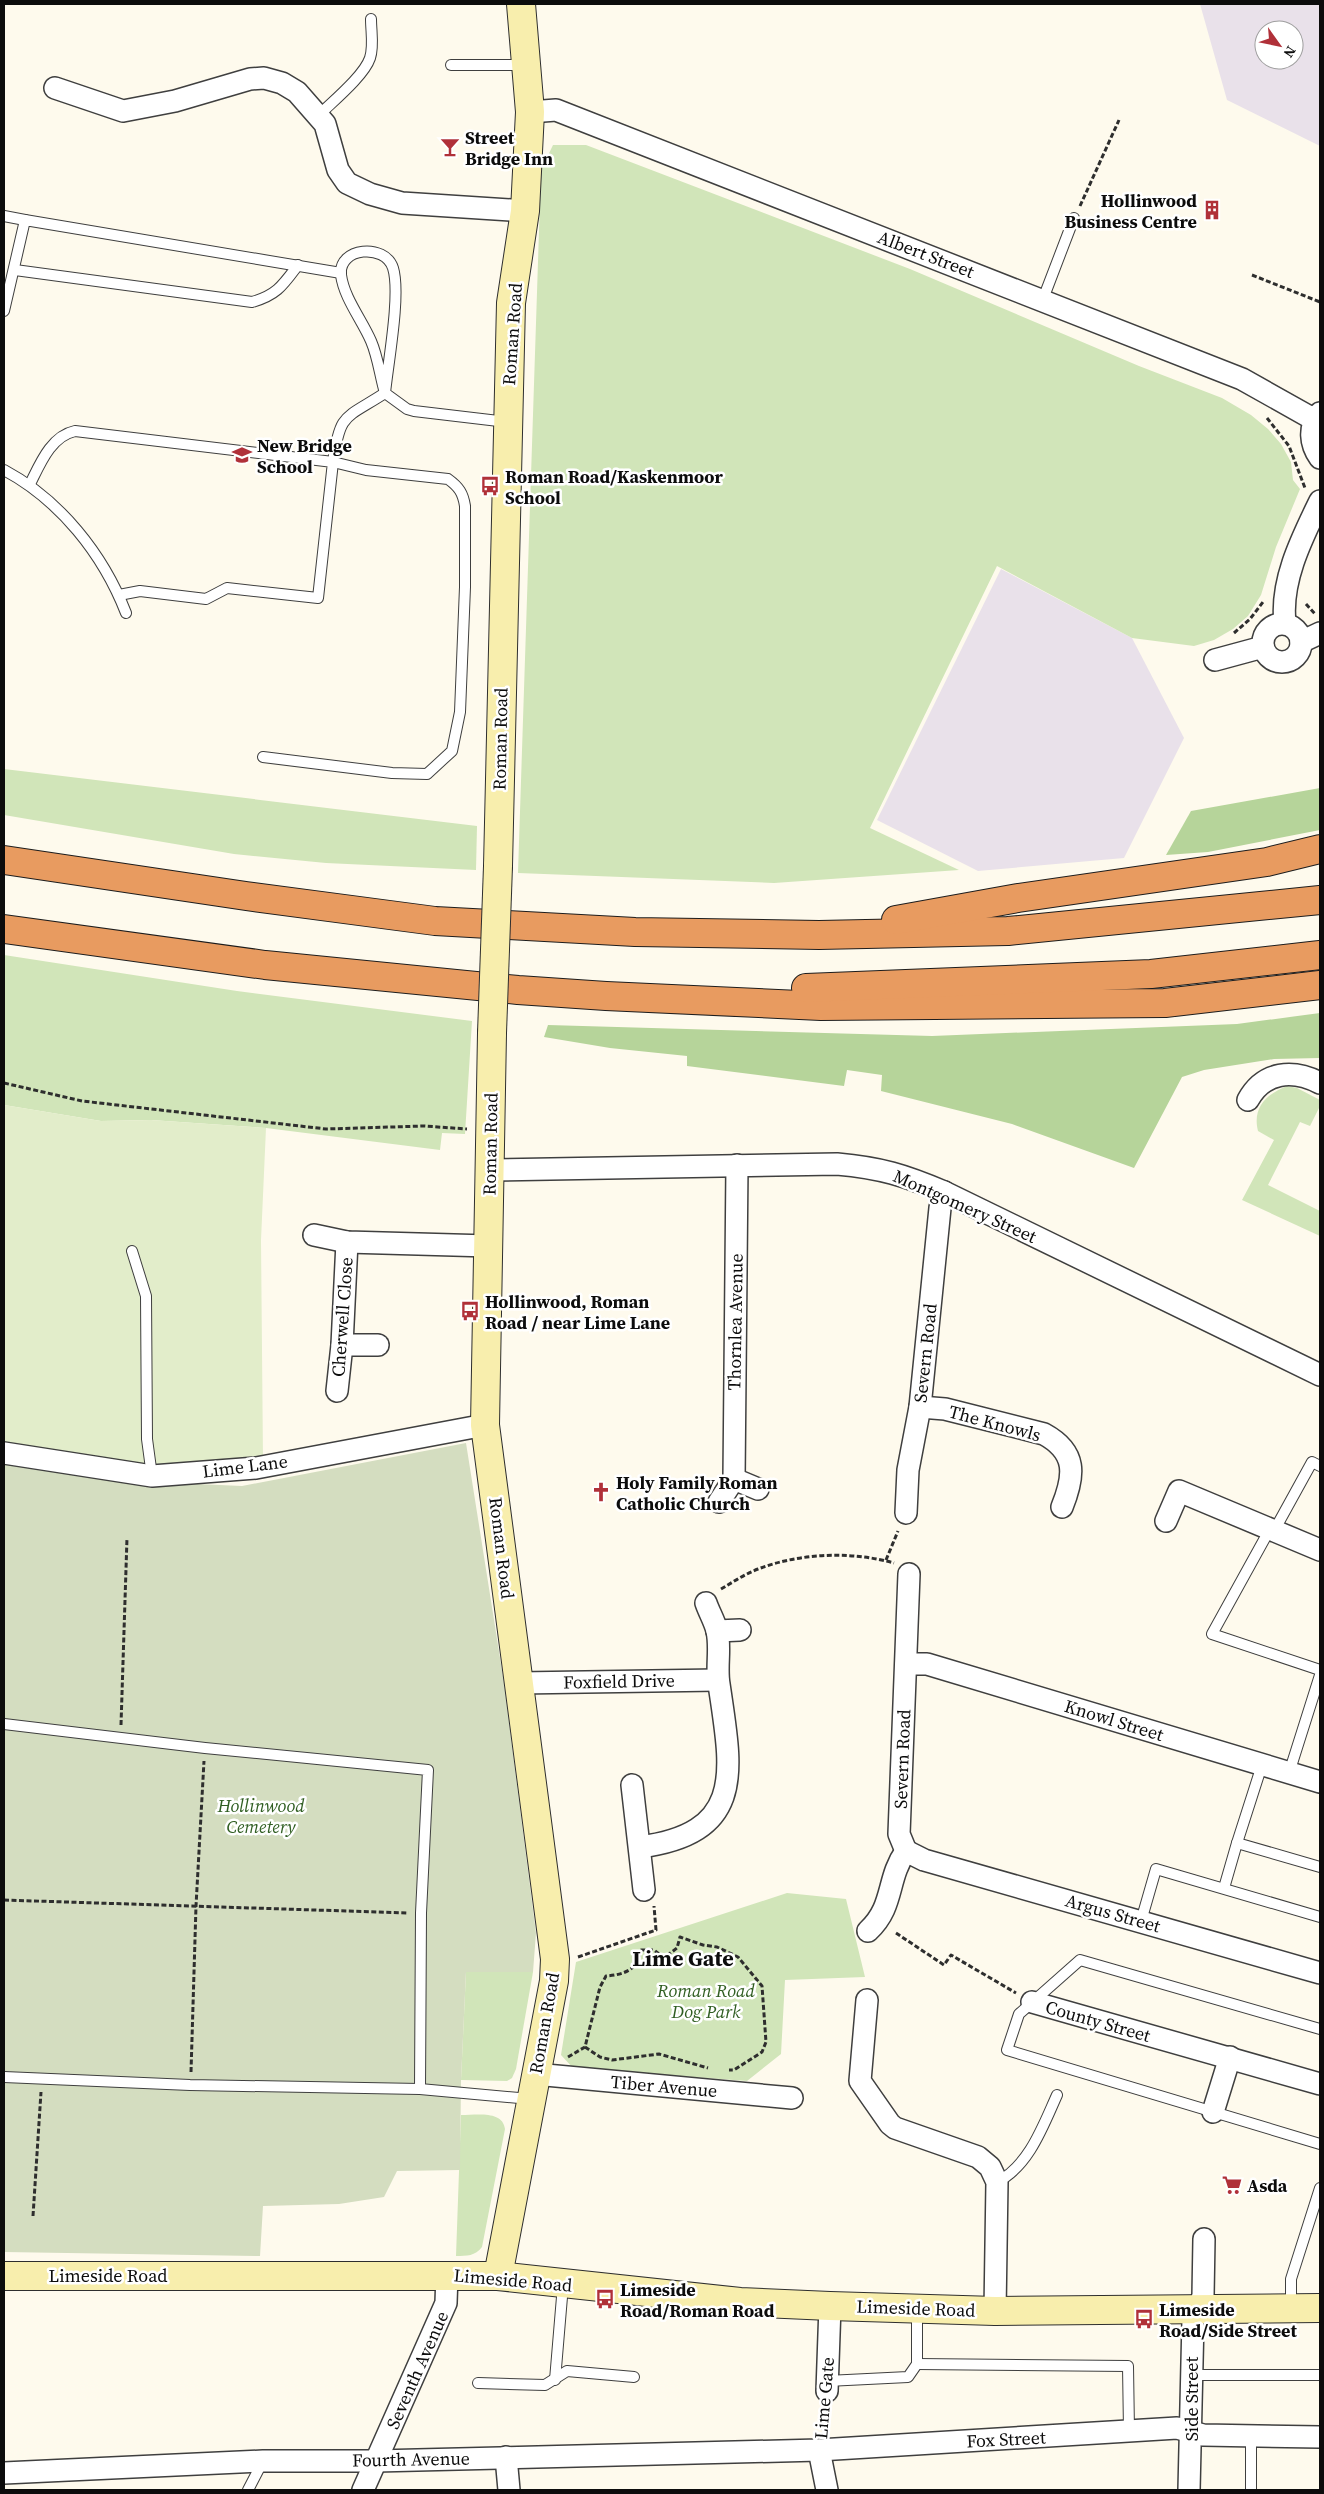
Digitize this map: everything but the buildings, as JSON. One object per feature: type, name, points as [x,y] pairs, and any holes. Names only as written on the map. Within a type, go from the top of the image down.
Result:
[{"type":"highway","points":[[819,935],[1018,898],[1267,862],[1320,849]]},
{"type":"highway","points":[[4,860],[236,895],[435,921],[635,932],[819,935],[1008,931],[1320,900]]},
{"type":"highway","points":[[4,929],[264,965],[606,996],[821,1006],[1165,1003],[1320,985]]},
{"type":"highway","points":[[606,996],[1152,974],[1320,955]]},
{"type":"street","name":"Roman Road","points":[[498,2276],[554,1981],[555,1959],[486,1425],[492,1033],[498,866],[507,422],[511,303],[525,211],[530,112],[521,4]]},
{"type":"street","points":[[55,88],[123,111],[175,101],[250,79],[264,78],[282,83],[297,92],[318,116],[327,129],[338,170],[347,183],[357,190],[386,200],[525,211]]},
{"type":"street","name":"Albert Street","points":[[530,112],[556,110],[1043,299],[1242,379],[1318,416]]},
{"type":"street","points":[[1318,416],[1312,443],[1320,458]]},
{"type":"street","points":[[1285,623],[1284,609],[1293,564],[1300,542],[1320,501]]},
{"type":"street","points":[[1285,623],[1311,638],[1298,654],[1288,661],[1281,662],[1270,658],[1263,647],[1263,637],[1268,629],[1276,624],[1285,623]]},
{"type":"street","points":[[1216,660],[1263,647]]},
{"type":"street","points":[[1248,1100],[1254,1090],[1266,1080],[1283,1073],[1298,1074],[1320,1083]]},
{"type":"street","name":"Montgomery Street","points":[[490,1170],[838,1164],[874,1168],[901,1174],[944,1192],[1320,1375]]},
{"type":"street","name":"Thornlea Avenue","points":[[734,1479],[737,1166]]},
{"type":"street","name":"Severn Road","points":[[906,1513],[908,1470],[920,1407],[940,1208],[944,1192]]},
{"type":"street","name":"Cherwell Close","points":[[314,1235],[347,1242],[489,1246]]},
{"type":"street","name":"Cherwell Close","points":[[337,1391],[342,1345],[347,1242]]},
{"type":"street","points":[[342,1345],[378,1345]]},
{"type":"street","name":"The Knowls","points":[[920,1407],[945,1409],[1044,1434],[1058,1442],[1072,1463],[1070,1487],[1062,1506]]},
{"type":"street","name":"Lime Lane","points":[[4,1453],[152,1476],[256,1468],[486,1425]]},
{"type":"street","points":[[719,1502],[734,1479],[758,1489]]},
{"type":"street","points":[[1166,1520],[1179,1491],[1320,1550]]},
{"type":"street","name":"Severn Road","points":[[903,1569],[906,1664],[899,1834],[906,1851]]},
{"type":"street","points":[[640,1847],[671,1842],[697,1831],[722,1801],[728,1783],[728,1763],[718,1680],[717,1631],[706,1603]]},
{"type":"street","points":[[717,1631],[740,1630]]},
{"type":"street","name":"Knowl Street","points":[[906,1664],[927,1664],[1320,1782]]},
{"type":"street","name":"Foxfield Drive","points":[[519,1683],[718,1680]]},
{"type":"street","points":[[632,1785],[649,1897]]},
{"type":"street","points":[[868,1931],[880,1920],[887,1904],[896,1866],[906,1851]]},
{"type":"street","name":"Argus Street","points":[[906,1851],[924,1860],[1320,1973]]},
{"type":"street","points":[[867,2000],[860,2081],[890,2124],[895,2128],[978,2157],[990,2168],[997,2182],[995,2311]]},
{"type":"street","name":"County Street","points":[[1032,2002],[1320,2084]]},
{"type":"street","points":[[1213,2112],[1230,2057]]},
{"type":"street","name":"Tiber Avenue","points":[[533,2087],[792,2098]]},
{"type":"street","name":"Side Street","points":[[1189,2490],[1192,2432],[1191,2375],[1193,2320],[1202,2296],[1204,2239]]},
{"type":"street","name":"Limeside Road","points":[[4,2276],[447,2274],[498,2276],[740,2302],[830,2306],[917,2307],[995,2311],[1320,2308]]},
{"type":"street","name":"Seventh Avenue","points":[[363,2490],[446,2303],[447,2274]]},
{"type":"street","name":"Lime Gate","points":[[827,2386],[830,2306]]},
{"type":"street","name":"Fox Street","points":[[819,2450],[1177,2428],[1204,2435],[1320,2437]]},
{"type":"street","name":"Fourth Avenue","points":[[4,2473],[263,2461],[376,2461],[819,2450]]},
{"type":"street","name":"Lime Gate","points":[[819,2450],[827,2490]]},
{"type":"street","points":[[506,2457],[509,2490]]},
{"type":"lane","points":[[318,116],[361,73],[369,61],[372,52],[371,19]]},
{"type":"lane","points":[[451,65],[527,65]]},
{"type":"lane","points":[[4,216],[341,273]]},
{"type":"lane","points":[[1043,299],[1074,218]]},
{"type":"lane","points":[[4,311],[25,220]]},
{"type":"lane","points":[[384,393],[396,282],[392,266],[386,257],[365,250],[354,253],[346,261],[341,273],[344,287],[372,343],[384,393],[407,409],[414,411],[507,422]]},
{"type":"lane","points":[[15,270],[252,302],[268,298],[281,288],[298,265]]},
{"type":"lane","points":[[119,595],[140,591],[206,599],[227,588],[318,598],[337,433],[346,417],[384,393]]},
{"type":"lane","points":[[30,484],[51,446],[67,433],[75,431],[333,462],[366,470],[448,479],[457,485],[463,495],[465,506],[466,587],[460,712],[452,751],[427,774],[392,773],[263,757]]},
{"type":"lane","points":[[4,470],[30,484],[67,520],[92,548],[119,595],[126,613]]},
{"type":"lane","points":[[132,1251],[146,1296],[147,1439],[152,1476]]},
{"type":"lane","points":[[1320,1466],[1312,1462],[1212,1634],[1320,1670]]},
{"type":"lane","points":[[1289,1773],[1320,1675]]},
{"type":"lane","points":[[4,1724],[205,1748],[428,1770],[421,1913],[420,2089]]},
{"type":"lane","points":[[1224,1888],[1262,1765]]},
{"type":"lane","points":[[1237,1843],[1320,1867]]},
{"type":"lane","points":[[1141,1921],[1156,1869],[1320,1917]]},
{"type":"lane","points":[[1320,2029],[1080,1960],[1019,2014],[1007,2050],[1320,2144]]},
{"type":"lane","points":[[4,2077],[190,2085],[420,2089],[533,2087]]},
{"type":"lane","points":[[997,2182],[1006,2178],[1027,2155],[1038,2138],[1057,2095]]},
{"type":"lane","points":[[1291,2309],[1291,2279],[1320,2188]]},
{"type":"lane","points":[[555,2380],[564,2284]]},
{"type":"lane","points":[[827,2386],[908,2377],[917,2364],[917,2307]]},
{"type":"lane","points":[[917,2364],[1128,2366],[1129,2431]]},
{"type":"lane","points":[[478,2383],[545,2385],[567,2371],[634,2377]]},
{"type":"lane","points":[[1191,2375],[1320,2375]]},
{"type":"lane","points":[[1251,2437],[1251,2490]]},
{"type":"lane","points":[[248,2490],[263,2461]]},
{"type":"path","points":[[1074,218],[1120,120]]},
{"type":"path","points":[[1252,274],[1320,302]]},
{"type":"path","points":[[1264,416],[1278,430],[1289,446],[1304,483]]},
{"type":"path","points":[[4,1083],[82,1101],[326,1129],[424,1126],[490,1130]]},
{"type":"path","points":[[886,1560],[906,1513]]},
{"type":"path","points":[[120,1738],[127,1538]]},
{"type":"path","points":[[706,1603],[713,1593],[758,1569],[811,1556],[886,1560],[903,1569]]},
{"type":"path","points":[[190,2085],[196,1906],[205,1748]]},
{"type":"path","points":[[570,1960],[656,1930],[649,1897]]},
{"type":"path","points":[[4,1900],[421,1913]]},
{"type":"path","name":"County Street","points":[[896,1933],[944,1964],[950,1955],[1032,2002]]},
{"type":"path","points":[[559,2062],[584,2047],[600,1987],[606,1976],[623,1975],[635,1966],[640,1957],[640,1950],[654,1950],[664,1958],[677,1948],[680,1937],[717,1947],[738,1957],[762,1986],[766,2042],[762,2052],[734,2070],[727,2070]]},
{"type":"path","points":[[584,2047],[600,2057],[612,2060],[659,2054],[712,2069]]},
{"type":"path","points":[[33,2216],[42,2079]]},
{"type":"path","name":"Lime Gate","points":[[819,2450],[827,2386]]},
{"type":"shaded area","points":[[1200,4],[1320,4],[1320,146],[1227,100]]},
{"type":"shaded area","points":[[1001,569],[1132,638],[1184,738],[1124,858],[978,871],[877,820]]},
{"type":"green space","points":[[553,145],[586,145],[910,269],[1139,366],[1222,398],[1251,415],[1268,429],[1281,444],[1291,462],[1293,480],[1300,489],[1276,547],[1261,595],[1248,616],[1233,629],[1214,640],[1194,646],[1132,638],[997,566],[870,828],[959,870],[774,883],[518,873],[541,170]]},
{"type":"green space","points":[[4,769],[477,826],[476,870],[326,863],[234,854],[4,815]]},
{"type":"green space","points":[[1320,788],[1320,830],[1208,852],[1166,855],[1191,811]]},
{"type":"green space","points":[[4,955],[237,991],[472,1021],[465,1134],[442,1133],[440,1150],[266,1128],[151,1120],[101,1121],[4,1105]]},
{"type":"green space","points":[[1320,1013],[1320,1058],[1274,1059],[1204,1070],[1182,1077],[1134,1168],[1012,1124],[881,1091],[882,1075],[847,1070],[844,1086],[687,1066],[687,1056],[610,1048],[544,1037],[548,1025],[932,1036],[1237,1024]]},
{"type":"green space","points":[[1287,1086],[1297,1088],[1320,1100],[1320,1106],[1310,1126],[1300,1122],[1268,1185],[1320,1211],[1320,1236],[1242,1200],[1274,1140],[1258,1131],[1257,1115],[1259,1108],[1267,1097]]},
{"type":"green space","points":[[4,1105],[101,1121],[151,1120],[266,1128],[261,1240],[263,1459],[164,1469],[4,1442]]},
{"type":"green space","name":"Hollinwood Cemetery","points":[[466,1443],[504,1683],[536,1933],[533,1972],[466,1972],[461,2080],[460,2170],[397,2171],[384,2197],[339,2204],[263,2206],[260,2256],[4,2252],[4,1462],[152,1482],[242,1486]]},
{"type":"green space","name":"Roman Road Dog Park","points":[[787,1893],[846,1899],[865,1977],[785,1980],[781,2054],[747,2081],[573,2068],[561,2055],[576,1962]]},
{"type":"green space","points":[[466,1972],[533,1972],[516,2069],[512,2078],[507,2081],[461,2080]]},
{"type":"green space","points":[[481,2114],[494,2116],[503,2123],[505,2129],[482,2247],[474,2254],[467,2256],[456,2256],[461,2115]]},
{"type":"place","name":"Street Bridge Inn","points":[[450,147]]},
{"type":"place","name":"Hollinwood Business Centre","points":[[1212,210]]},
{"type":"place","name":"New Bridge School","points":[[242,455]]},
{"type":"place","name":"Roman Road/Kaskenmoor School","points":[[490,486]]},
{"type":"place","name":"Hollinwood, Roman Road / near Lime Lane","points":[[470,1311]]},
{"type":"place","name":"Holy Family Roman Catholic Church","points":[[601,1492]]},
{"type":"place","name":"Asda","points":[[1232,2185]]},
{"type":"place","name":"Limeside Road/Roman Road","points":[[605,2299]]},
{"type":"place","name":"Limeside Road/Side Street","points":[[1144,2319]]},
{"type":"district","name":"Lime Gate","points":[[683,1958]]}]
